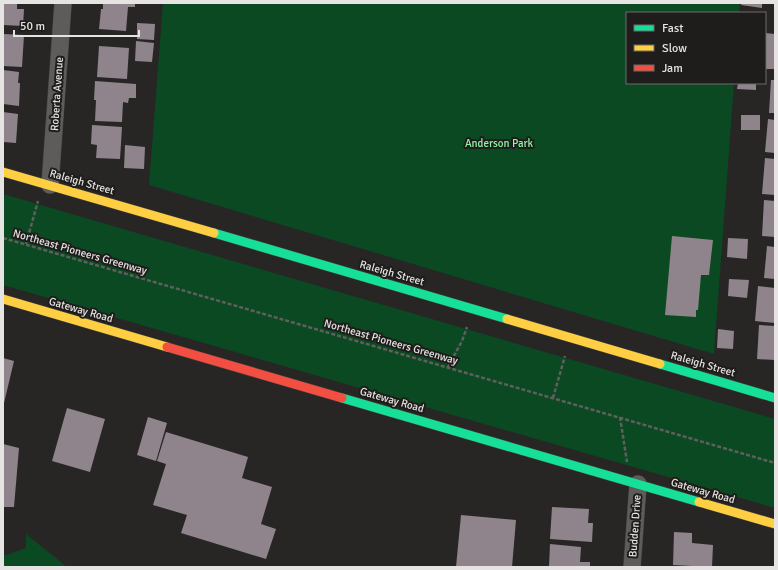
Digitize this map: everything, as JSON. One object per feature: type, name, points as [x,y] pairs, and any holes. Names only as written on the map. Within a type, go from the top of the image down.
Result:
[{"type":"street","name":"Roberta Avenue","points":[[47,184],[63,3]]},
{"type":"street","name":"Raleigh Street","points":[[3,172],[775,398]]},
{"type":"street","name":"Gateway Road","points":[[3,299],[775,524]]},
{"type":"street","name":"Budden Drive","points":[[632,567],[634,483]]},
{"type":"path","points":[[26,244],[47,184]]},
{"type":"path","name":"Northeast Pioneers Greenway","points":[[3,238],[775,463]]},
{"type":"path","points":[[448,367],[462,341],[474,310]]},
{"type":"path","points":[[553,398],[570,338]]},
{"type":"path","points":[[620,417],[634,483]]},
{"type":"green space","name":"Anderson Park","points":[[163,3],[740,3],[739,12],[626,12],[626,84],[734,84],[714,354],[149,185]]},
{"type":"green space","points":[[3,194],[775,419],[775,508],[3,285]]},
{"type":"green space","points":[[26,534],[67,567],[3,567],[3,554],[6,555],[26,548]]},
{"type":"building","points":[[3,3],[17,3],[17,9],[24,9],[23,26],[3,25]]},
{"type":"building","points":[[103,3],[135,3],[135,7],[128,7],[126,31],[99,29]]},
{"type":"building","points":[[742,3],[762,3],[762,8],[741,5]]},
{"type":"building","points":[[137,23],[155,24],[154,40],[137,39]]},
{"type":"building","points":[[766,33],[775,34],[775,69],[766,69]]},
{"type":"building","points":[[3,34],[24,35],[22,67],[3,66]]},
{"type":"building","points":[[136,41],[154,43],[152,62],[135,61]]},
{"type":"building","points":[[99,46],[129,48],[127,79],[97,77]]},
{"type":"building","points":[[3,70],[19,72],[19,106],[3,104]]},
{"type":"building","points":[[771,80],[775,80],[775,113],[769,113]]},
{"type":"building","points":[[95,81],[136,84],[136,98],[129,98],[128,103],[123,102],[122,122],[95,121]]},
{"type":"building","points":[[738,84],[756,84],[756,90],[737,89]]},
{"type":"building","points":[[3,112],[18,114],[16,143],[3,142]]},
{"type":"building","points":[[741,115],[760,115],[760,130],[741,130]]},
{"type":"building","points":[[768,119],[775,120],[775,153],[765,152]]},
{"type":"building","points":[[92,125],[122,127],[120,159],[96,158],[97,145],[91,144]]},
{"type":"building","points":[[125,145],[145,147],[144,169],[124,168]]},
{"type":"building","points":[[765,158],[775,159],[775,195],[762,194]]},
{"type":"building","points":[[764,200],[775,201],[775,237],[762,236]]},
{"type":"building","points":[[672,236],[713,240],[709,275],[701,275],[696,317],[665,315]]},
{"type":"building","points":[[728,238],[748,239],[747,259],[727,257]]},
{"type":"building","points":[[767,246],[775,247],[775,279],[764,278]]},
{"type":"building","points":[[729,279],[749,280],[747,298],[728,296]]},
{"type":"building","points":[[758,286],[775,288],[775,323],[755,321]]},
{"type":"building","points":[[759,325],[775,326],[775,360],[757,359]]},
{"type":"building","points":[[718,329],[734,331],[733,349],[717,348]]},
{"type":"building","points":[[3,358],[14,361],[4,403],[3,403]]},
{"type":"building","points":[[67,408],[105,419],[90,472],[52,461]]},
{"type":"building","points":[[148,417],[167,423],[156,461],[137,455]]},
{"type":"building","points":[[166,432],[248,457],[242,478],[272,487],[261,524],[276,529],[266,559],[181,533],[187,515],[153,505],[166,464],[157,461]]},
{"type":"building","points":[[3,444],[19,448],[14,507],[3,507]]},
{"type":"building","points":[[552,507],[589,509],[588,523],[593,523],[592,542],[550,539]]},
{"type":"building","points":[[461,515],[516,520],[512,567],[456,567]]},
{"type":"building","points":[[674,532],[692,533],[692,543],[713,545],[712,567],[673,565]]},
{"type":"building","points":[[550,544],[581,547],[580,562],[590,562],[590,567],[549,567]]},
{"type":"traffic: fast","points":[[214,233],[507,319]]},
{"type":"traffic: fast","points":[[660,364],[775,398]]},
{"type":"traffic: fast","points":[[342,398],[699,502]]},
{"type":"traffic: slow","points":[[3,172],[214,233]]},
{"type":"traffic: slow","points":[[3,299],[167,347]]},
{"type":"traffic: slow","points":[[507,319],[660,364]]},
{"type":"traffic: slow","points":[[699,502],[775,524]]},
{"type":"traffic: jam","points":[[167,347],[342,398]]}]
